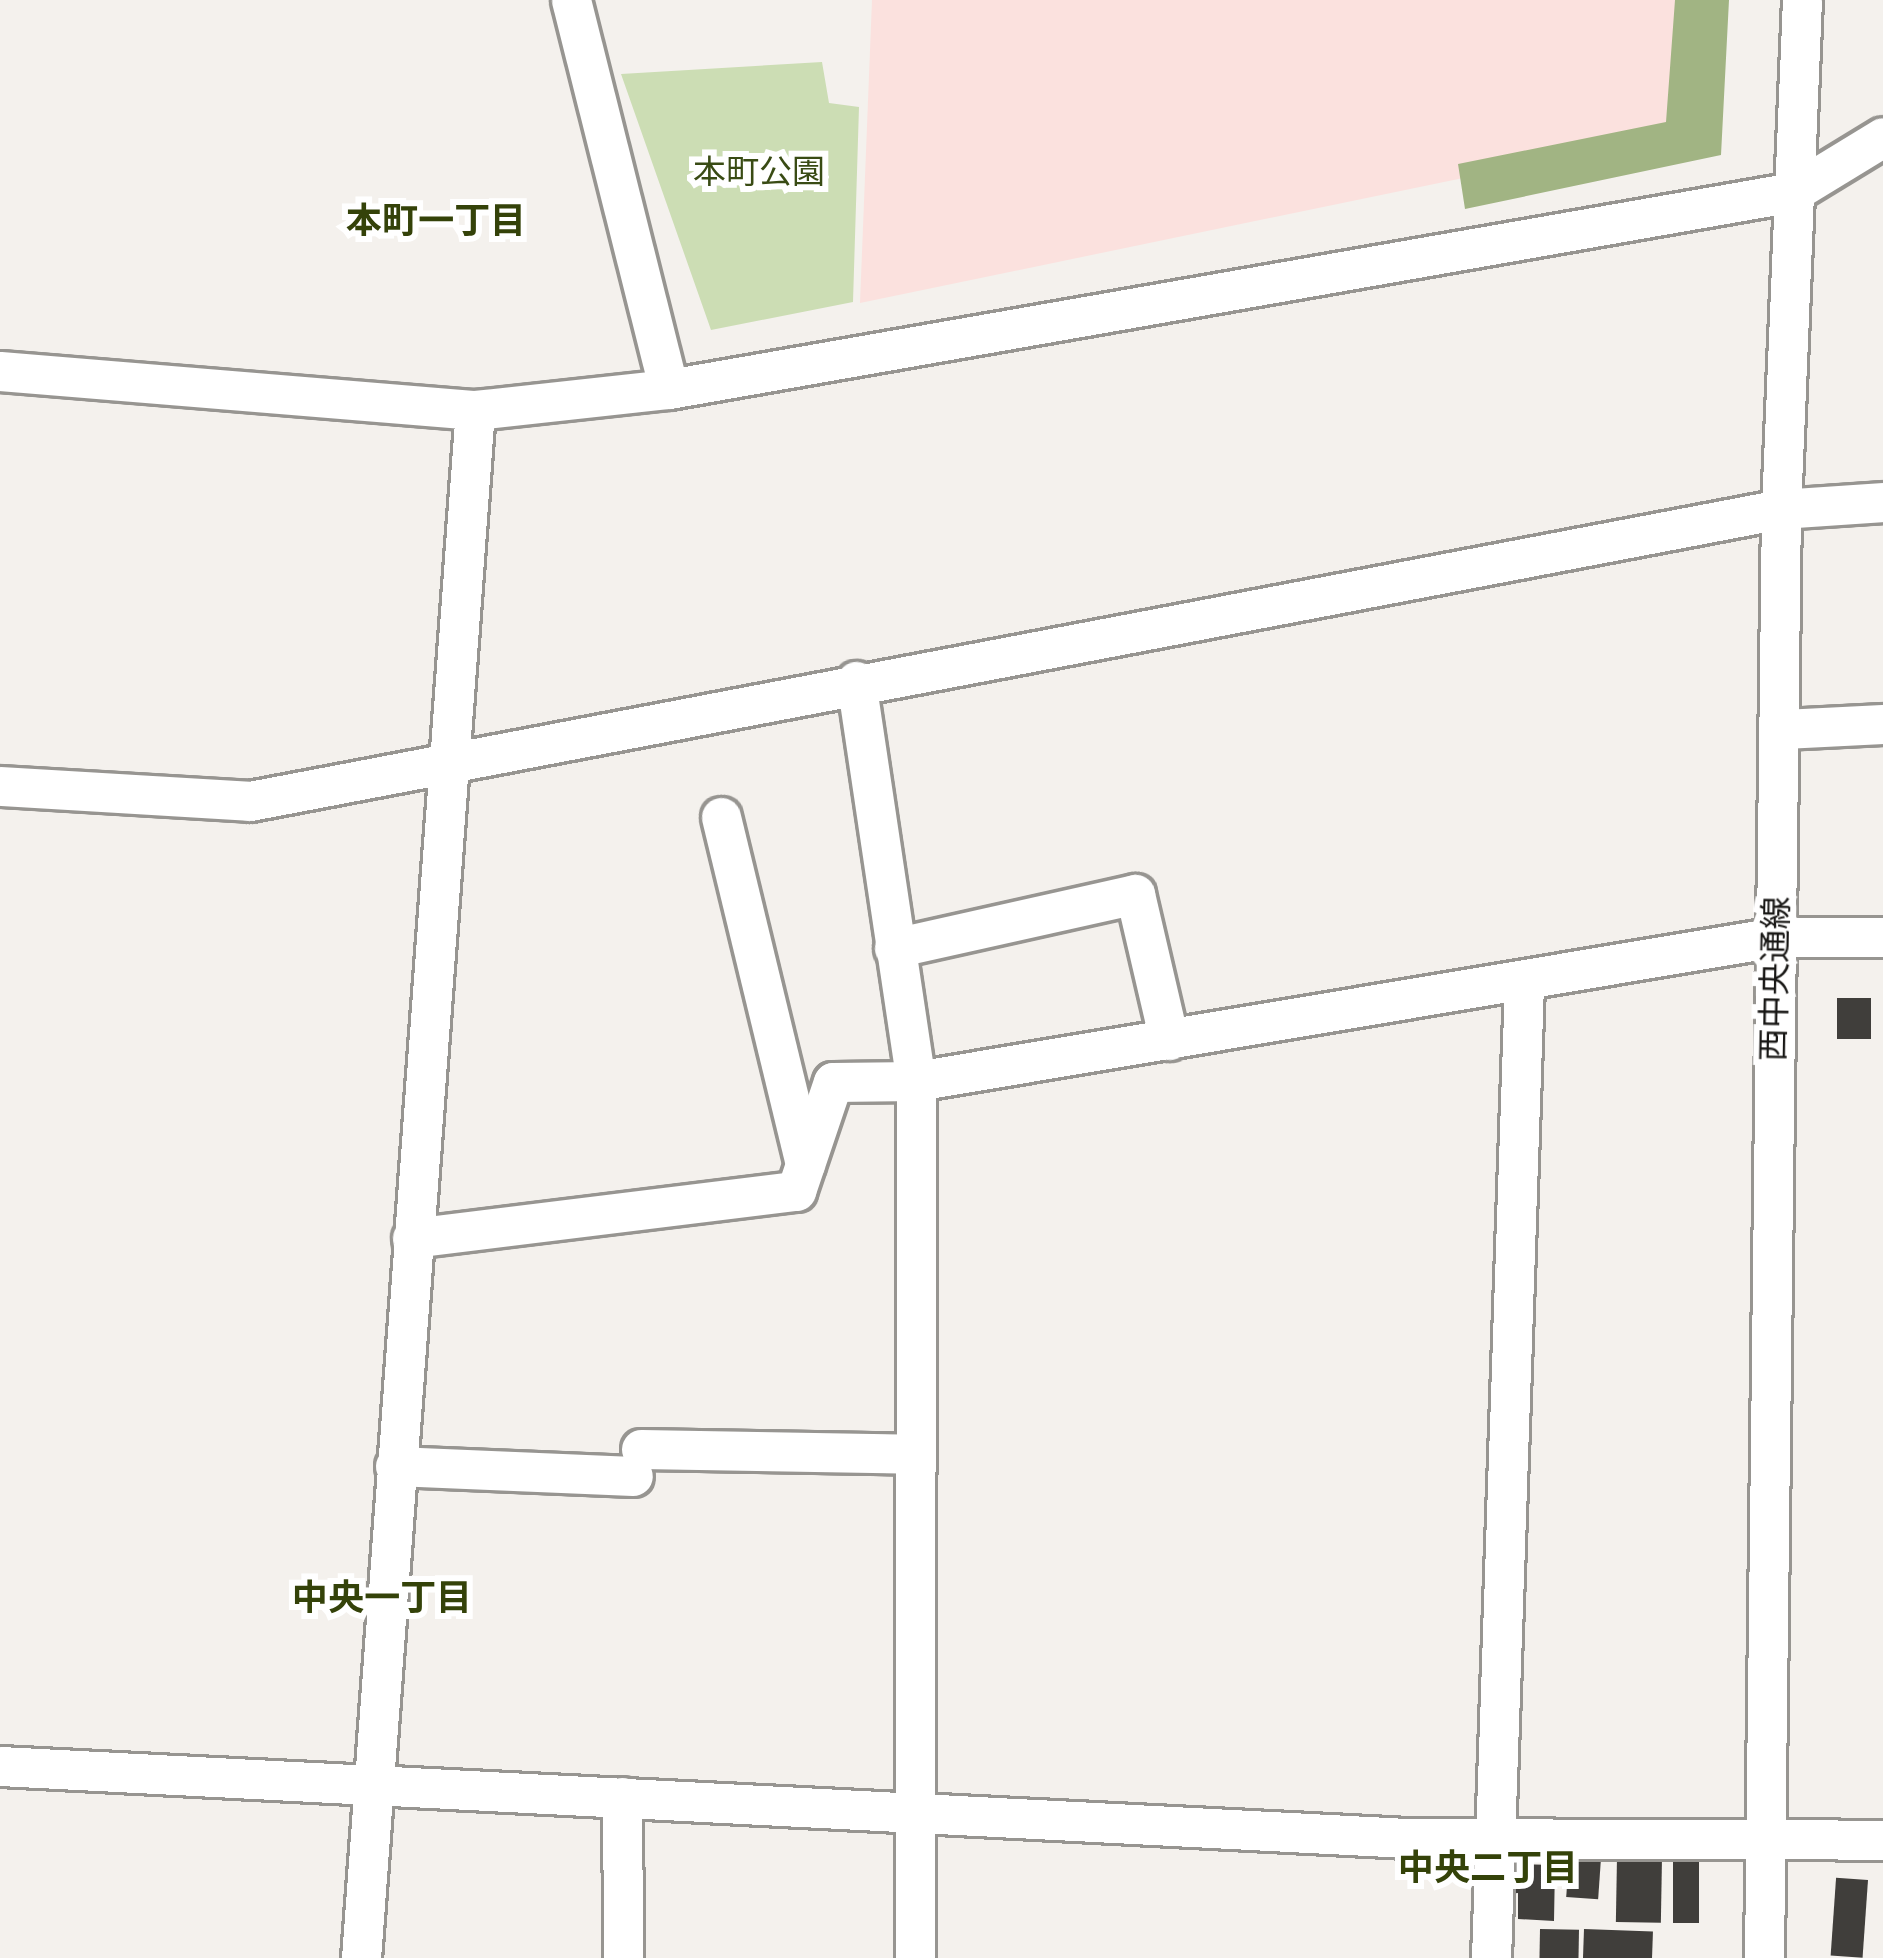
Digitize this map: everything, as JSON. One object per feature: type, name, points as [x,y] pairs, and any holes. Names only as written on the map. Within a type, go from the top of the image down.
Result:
[{"type":"street","points":[[571,0],[669,389]]},
{"type":"street","name":"西中央通線","points":[[1764,1958],[1776,937],[1783,729],[1781,508],[1802,0]]},
{"type":"street","points":[[0,371],[475,410],[669,389],[1793,192],[1883,137]]},
{"type":"street","points":[[361,1958],[475,410]]},
{"type":"street","points":[[0,786],[250,801],[856,681],[1781,508],[1883,502]]},
{"type":"street","points":[[856,681],[916,1081],[915,1958]]},
{"type":"street","points":[[1783,729],[1883,724]]},
{"type":"street","points":[[721,817],[805,1164]]},
{"type":"street","points":[[894,948],[1135,894],[1169,1040]]},
{"type":"street","points":[[412,1238],[796,1190],[833,1082],[916,1081],[1524,983],[1621,959],[1776,937],[1883,937]]},
{"type":"street","points":[[1491,1958],[1524,983]]},
{"type":"street","points":[[395,1466],[915,1454]]},
{"type":"street","points":[[0,1766],[372,1779],[912,1819],[1496,1839],[1883,1840]]},
{"type":"street","points":[[622,1797],[623,1958]]},
{"type":"shaded area","points":[[872,0],[1724,0],[1709,127],[860,303]]},
{"type":"green space","points":[[1675,0],[1729,0],[1721,155],[1465,209],[1458,164],[1666,122]]},
{"type":"green space","name":"本町公園","points":[[822,62],[829,103],[859,107],[853,302],[711,330],[621,74]]},
{"type":"building","points":[[1837,998],[1871,998],[1871,1039],[1837,1039]]},
{"type":"building","points":[[1673,1851],[1699,1851],[1699,1923],[1673,1923]]},
{"type":"building","points":[[1569,1857],[1601,1859],[1598,1899],[1566,1897]]},
{"type":"building","points":[[1617,1857],[1662,1858],[1661,1923],[1616,1922]]},
{"type":"building","points":[[1508,1864],[1555,1865],[1554,1921],[1518,1919],[1518,1893],[1507,1894]]},
{"type":"building","points":[[1836,1878],[1868,1880],[1863,1958],[1831,1956]]},
{"type":"building","points":[[1540,1929],[1579,1930],[1578,1958],[1539,1958]]},
{"type":"building","points":[[1584,1929],[1653,1931],[1652,1958],[1583,1958]]},
{"type":"district","name":"本町一丁目","points":[[436,222]]},
{"type":"district","name":"中央一丁目","points":[[382,1599]]},
{"type":"district","name":"中央二丁目","points":[[1488,1869]]}]
